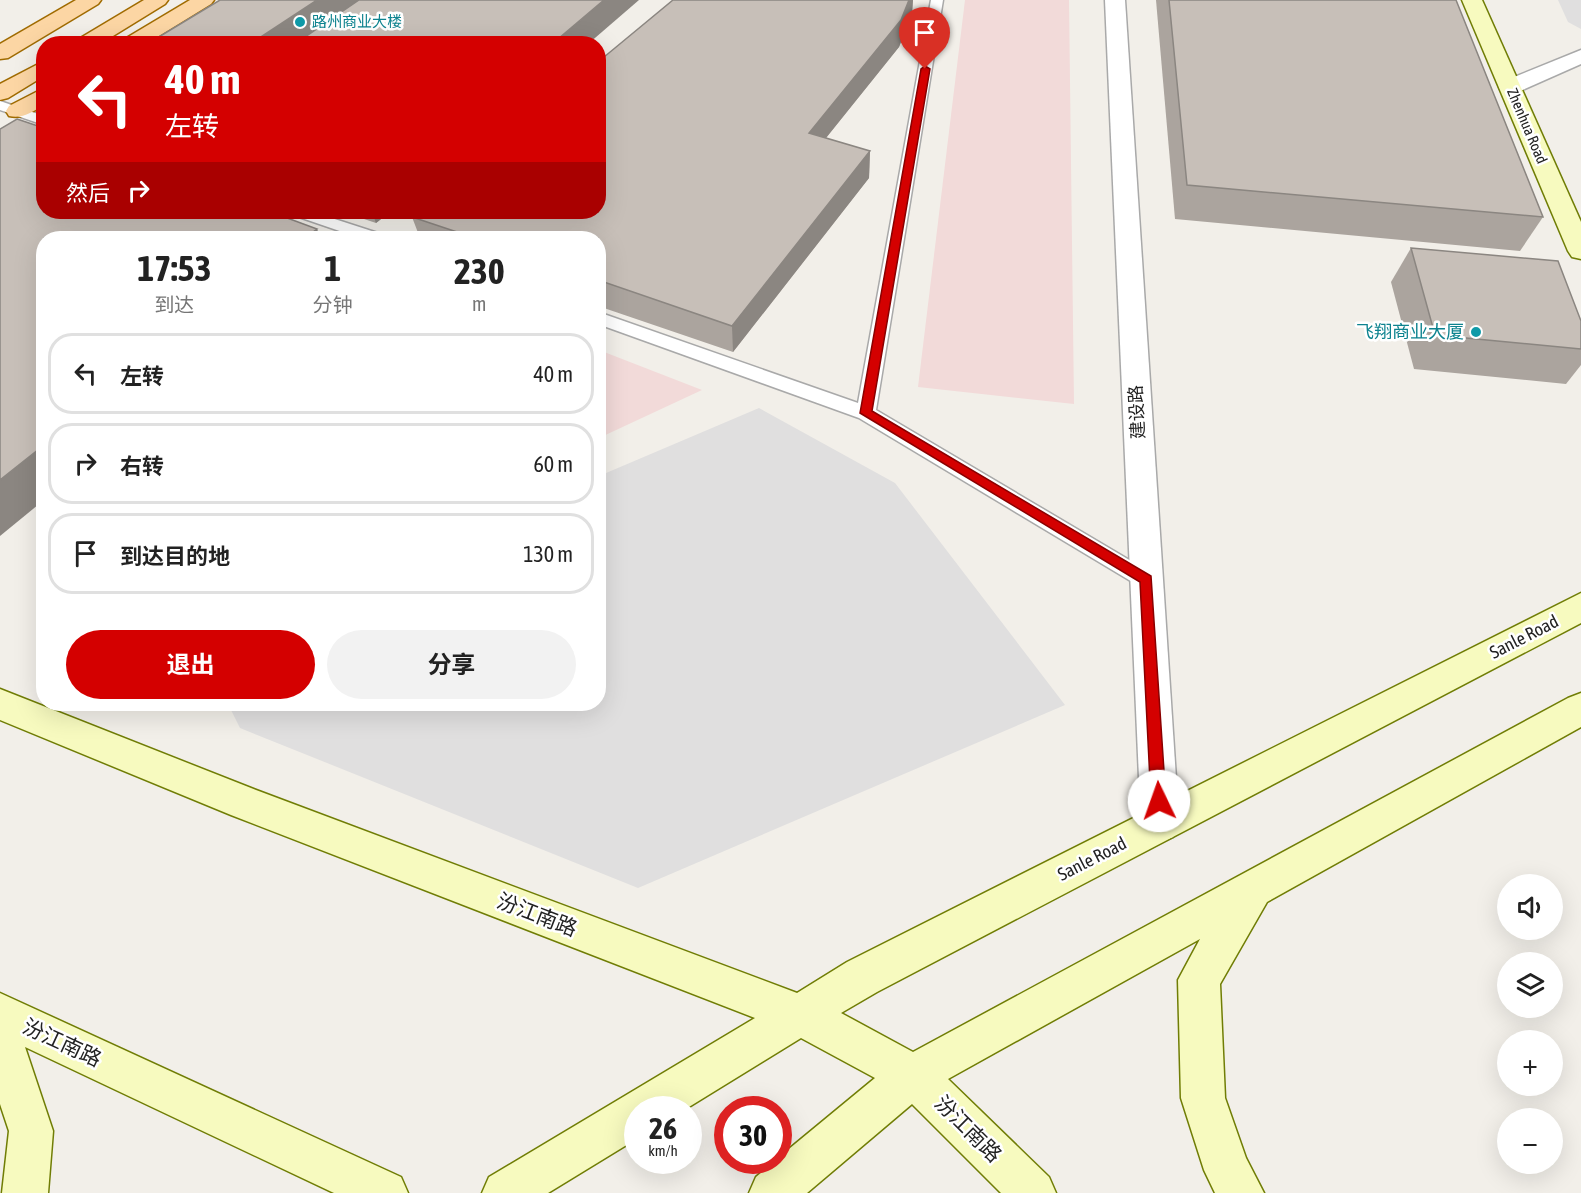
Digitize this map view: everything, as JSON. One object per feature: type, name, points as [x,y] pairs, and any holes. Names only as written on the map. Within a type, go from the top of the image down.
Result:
[{"type":"main road","points":[[0,53],[91,0]]},
{"type":"main road","points":[[97,36],[158,0]]},
{"type":"main road","points":[[143,36],[204,0]]},
{"type":"main road","points":[[0,93],[36,72]]},
{"type":"main road","points":[[9,108],[36,98]]},
{"type":"street","name":"建设路","points":[[1115,0],[1160,824]]},
{"type":"street","name":"Zhenhua Road","points":[[1472,0],[1581,251]]},
{"type":"street","points":[[1510,87],[1581,56]]},
{"type":"street","name":"Sanle Road","points":[[666,1096],[862,977],[1581,607]]},
{"type":"street","name":"汾江南路","points":[[0,704],[244,803],[801,1015],[913,1075],[1033,1193]]},
{"type":"street","points":[[772,1193],[913,1075],[1581,709]]},
{"type":"street","points":[[1241,1193],[1227,1170],[1203,1098],[1199,980],[1252,889]]},
{"type":"street","name":"汾江南路","points":[[0,1014],[385,1193]]},
{"type":"street","points":[[0,1037],[31,1131],[25,1193]]},
{"type":"street","points":[[505,1193],[624,1121]]},
{"type":"lane","points":[[866,413],[937,0]]},
{"type":"lane","points":[[9,108],[36,118]]},
{"type":"lane","points":[[319,219],[355,231]]},
{"type":"lane","points":[[606,321],[866,413],[1146,580]]},
{"type":"shaded area","points":[[965,0],[1069,0],[1074,404],[918,387]]},
{"type":"shaded area","points":[[1558,0],[1581,0],[1581,29],[1568,22]]},
{"type":"shaded area","points":[[606,353],[702,390],[606,435]]},
{"type":"shaded area","points":[[759,408],[895,483],[1065,705],[638,888],[240,728],[232,711],[606,711],[606,473]]},
{"type":"building","points":[[220,0],[317,0],[262,36],[160,36]]},
{"type":"building","points":[[359,0],[604,0],[561,36],[307,36]]},
{"type":"building","points":[[673,0],[909,0],[901,20],[809,133],[870,151],[732,326],[606,283],[606,231],[454,231],[418,219],[606,219],[606,55]]},
{"type":"building","points":[[1169,0],[1456,0],[1543,217],[1187,185]]},
{"type":"building","points":[[17,119],[36,125],[36,219],[290,219],[317,229],[314,231],[36,231],[36,451],[0,480],[0,129]]},
{"type":"building","points":[[1411,248],[1558,261],[1581,321],[1581,349],[1435,335]]},
{"type":"place","name":"路州商业大楼","points":[[300,22]]},
{"type":"place","name":"飞翔商业大厦","points":[[1476,332]]},
{"type":"route","points":[[925,69],[866,413],[1146,580],[1159,801]]}]
